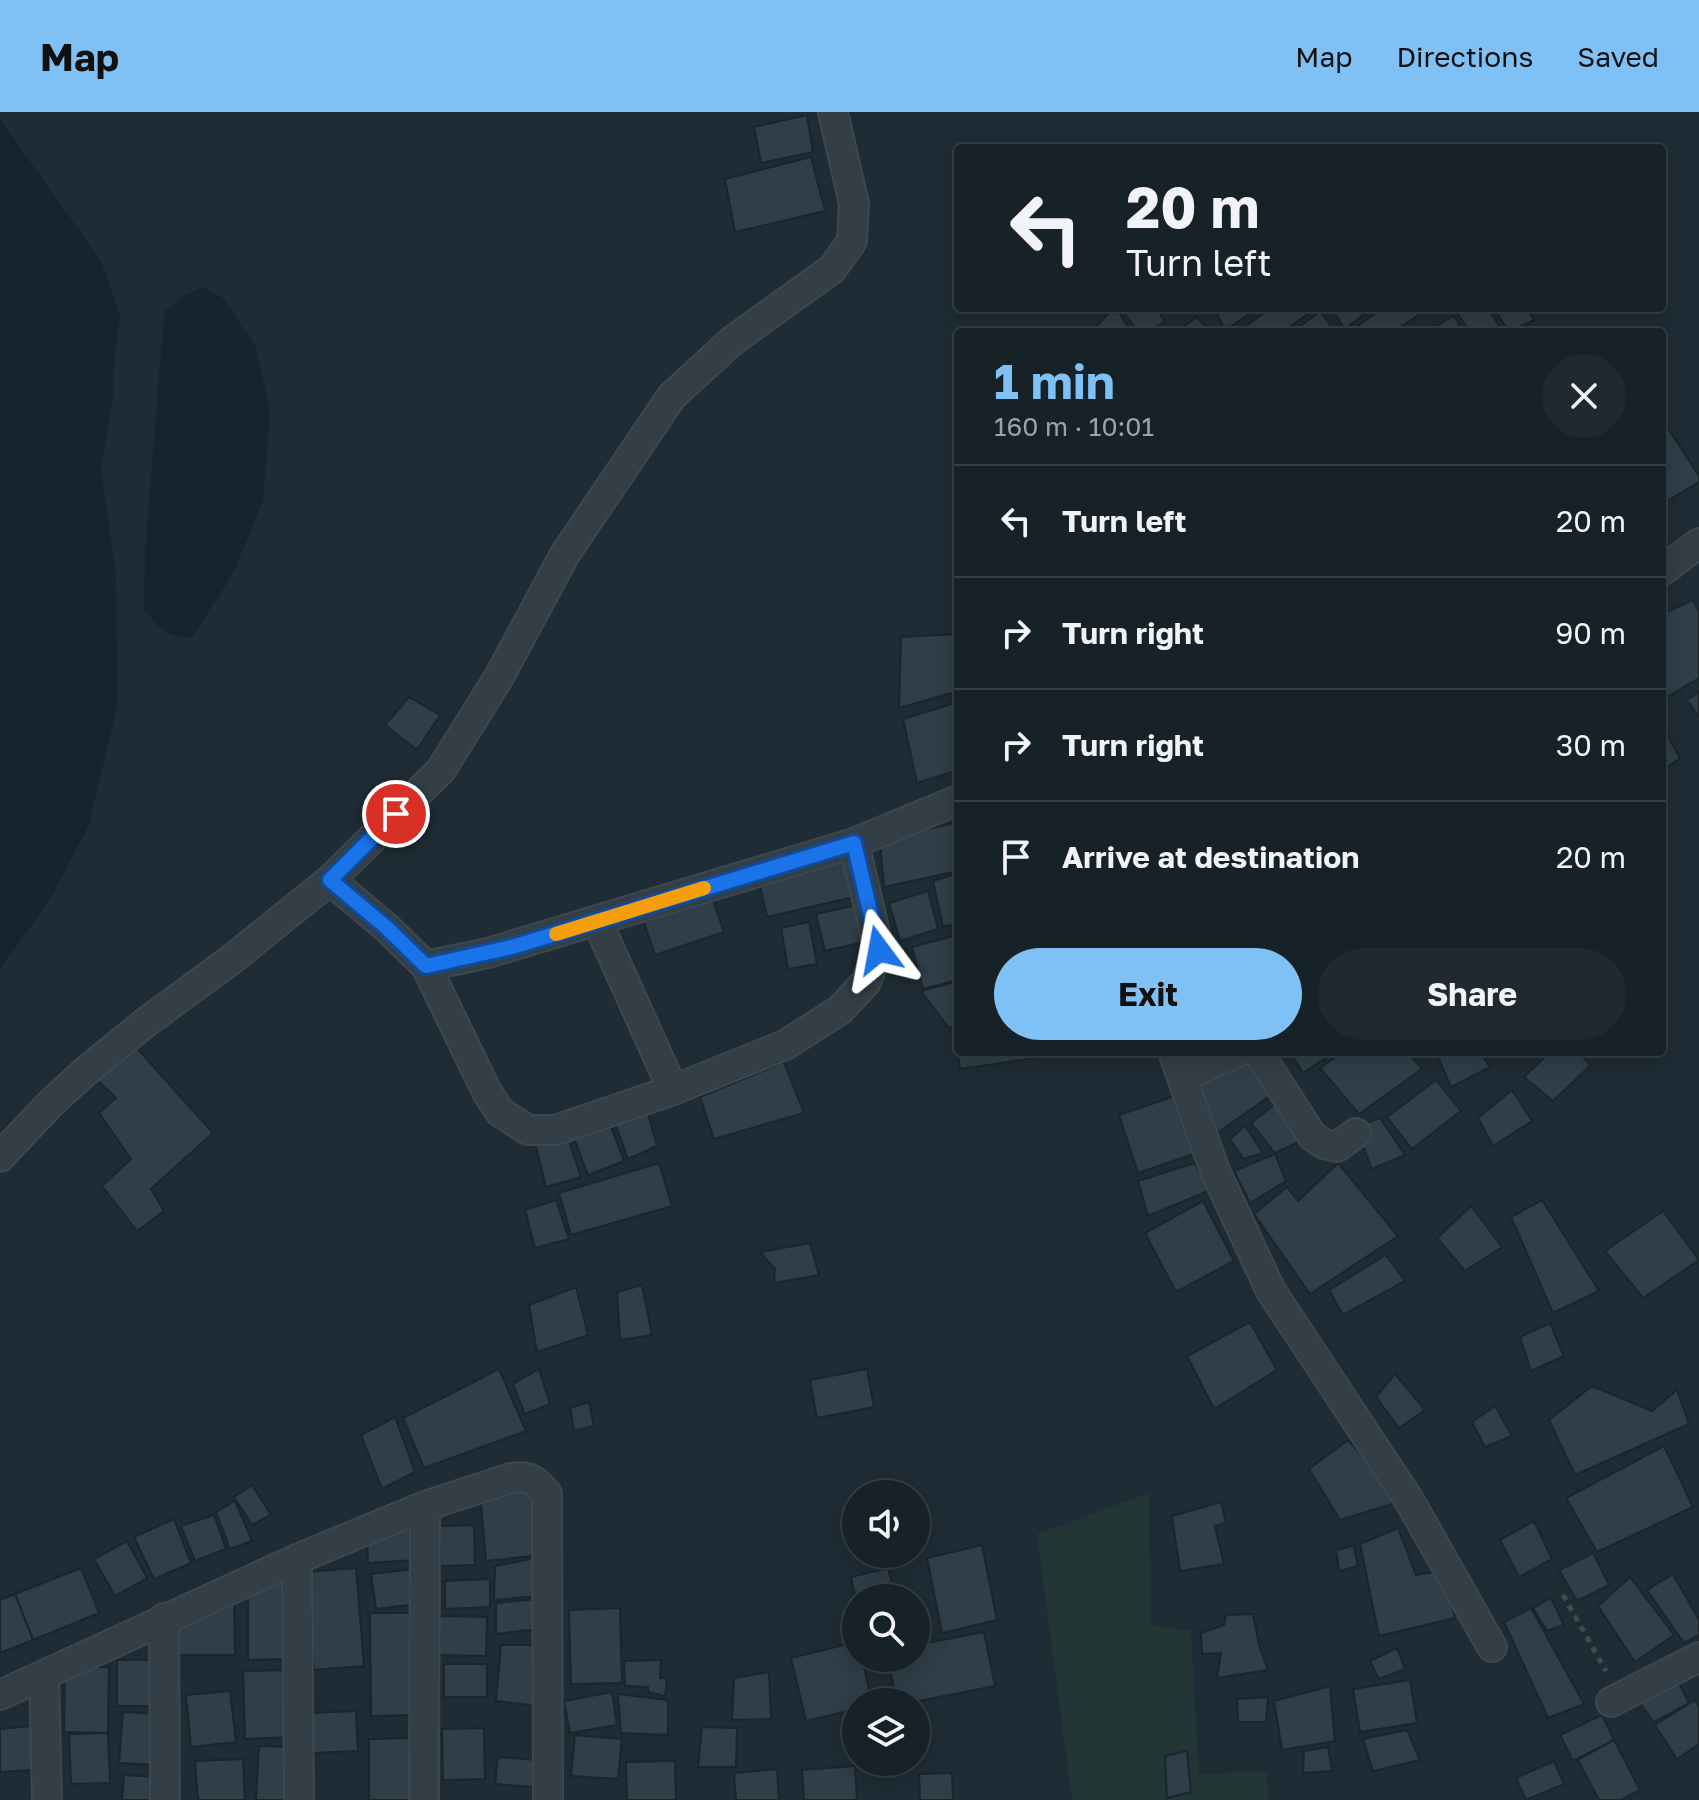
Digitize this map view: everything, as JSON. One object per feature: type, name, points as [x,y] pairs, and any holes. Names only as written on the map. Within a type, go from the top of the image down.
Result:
[{"type":"street","points":[[0,1157],[86,1071],[330,880],[441,770],[499,677],[565,554],[672,396],[732,341],[832,269],[852,241],[854,204],[833,112]]},
{"type":"street","points":[[1666,568],[1699,543]]},
{"type":"street","points":[[426,966],[488,953],[854,843],[954,802]]},
{"type":"street","points":[[330,880],[426,966],[487,1092],[500,1112],[528,1130],[556,1130],[673,1090],[785,1045],[840,1010],[866,982],[879,950],[854,843]]},
{"type":"street","points":[[597,921],[673,1090]]},
{"type":"street","points":[[1220,1056],[1178,1065],[1215,1171],[1271,1291],[1409,1500],[1492,1647]]},
{"type":"street","points":[[1261,1056],[1312,1136],[1324,1144],[1337,1147],[1356,1133]]},
{"type":"street","points":[[0,1695],[297,1559],[425,1506],[526,1476],[537,1482],[547,1494],[548,1800]]},
{"type":"street","points":[[424,1800],[425,1506]]},
{"type":"street","points":[[297,1559],[299,1800]]},
{"type":"street","points":[[164,1618],[165,1800]]},
{"type":"street","points":[[1621,1697],[1699,1657]]},
{"type":"street","points":[[44,1676],[47,1800]]},
{"type":"path","points":[[1563,1595],[1621,1697]]},
{"type":"green space","points":[[1149,1493],[1151,1625],[1191,1631],[1199,1774],[1267,1771],[1268,1800],[1072,1800],[1037,1534]]},
{"type":"water","points":[[0,119],[101,261],[120,317],[113,395],[101,468],[116,575],[117,706],[89,825],[49,901],[0,969]]},
{"type":"water","points":[[203,287],[223,298],[256,348],[270,412],[263,500],[233,574],[192,637],[183,637],[165,631],[144,610],[145,553],[165,311],[185,295]]},
{"type":"building","points":[[807,115],[813,152],[761,163],[754,127]]},
{"type":"building","points":[[811,157],[825,211],[735,232],[725,179]]},
{"type":"building","points":[[1109,312],[1118,312],[1128,328],[1099,328],[1097,326]]},
{"type":"building","points":[[1124,312],[1159,312],[1165,322],[1154,328],[1135,328]]},
{"type":"building","points":[[1216,312],[1253,312],[1228,328],[1224,328]]},
{"type":"building","points":[[1266,312],[1311,312],[1288,328],[1244,328]]},
{"type":"building","points":[[1320,312],[1333,328],[1298,328]]},
{"type":"building","points":[[1334,312],[1367,312],[1346,328]]},
{"type":"building","points":[[1377,312],[1423,312],[1399,328],[1355,328]]},
{"type":"building","points":[[1490,312],[1500,328],[1467,328],[1458,314]]},
{"type":"building","points":[[1496,312],[1529,312],[1534,320],[1517,328],[1506,328]]},
{"type":"building","points":[[1454,316],[1462,328],[1433,328]]},
{"type":"building","points":[[1197,317],[1207,328],[1182,328]]},
{"type":"building","points":[[1666,425],[1699,476],[1699,482],[1666,502]]},
{"type":"building","points":[[1693,600],[1699,612],[1699,678],[1666,698],[1666,612]]},
{"type":"building","points":[[954,634],[954,692],[899,708],[901,637]]},
{"type":"building","points":[[1699,692],[1699,717],[1687,700]]},
{"type":"building","points":[[409,697],[440,715],[417,750],[385,725]]},
{"type":"building","points":[[954,703],[954,771],[917,783],[903,719]]},
{"type":"building","points":[[1666,734],[1680,758],[1666,768]]},
{"type":"building","points":[[954,823],[954,872],[884,887],[880,840]]},
{"type":"building","points":[[845,857],[854,897],[767,917],[758,877]]},
{"type":"building","points":[[954,874],[954,924],[943,927],[933,881]]},
{"type":"building","points":[[710,891],[724,932],[655,955],[641,914]]},
{"type":"building","points":[[928,891],[938,929],[900,941],[889,903]]},
{"type":"building","points":[[865,903],[873,940],[825,951],[816,914]]},
{"type":"building","points":[[809,922],[817,964],[788,969],[781,928]]},
{"type":"building","points":[[953,936],[954,981],[923,989],[912,947]]},
{"type":"building","points":[[954,982],[954,1026],[949,1028],[921,991]]},
{"type":"building","points":[[127,1037],[213,1133],[151,1189],[164,1211],[137,1231],[102,1186],[131,1159],[99,1113],[116,1098],[87,1070]]},
{"type":"building","points":[[958,1056],[1049,1056],[960,1069]]},
{"type":"building","points":[[1235,1056],[1245,1056],[1277,1091],[1210,1138],[1189,1089]]},
{"type":"building","points":[[1292,1056],[1329,1056],[1303,1073]]},
{"type":"building","points":[[1336,1056],[1411,1056],[1422,1069],[1359,1114],[1320,1068]]},
{"type":"building","points":[[1483,1056],[1490,1067],[1451,1087],[1438,1057]]},
{"type":"building","points":[[1546,1056],[1581,1056],[1591,1065],[1553,1101],[1524,1077]]},
{"type":"building","points":[[784,1062],[804,1113],[714,1139],[700,1097]]},
{"type":"building","points":[[1436,1080],[1461,1111],[1412,1149],[1387,1117]]},
{"type":"building","points":[[1512,1090],[1532,1121],[1493,1146],[1478,1118]]},
{"type":"building","points":[[1184,1093],[1202,1151],[1138,1173],[1119,1115]]},
{"type":"building","points":[[1279,1101],[1307,1138],[1275,1153],[1251,1123]]},
{"type":"building","points":[[645,1103],[657,1146],[628,1159],[612,1115]]},
{"type":"building","points":[[1380,1118],[1405,1155],[1372,1169],[1356,1127]]},
{"type":"building","points":[[610,1124],[624,1161],[588,1175],[574,1138]]},
{"type":"building","points":[[1245,1126],[1263,1153],[1243,1159],[1230,1139]]},
{"type":"building","points":[[567,1135],[581,1177],[546,1187],[535,1143]]},
{"type":"building","points":[[1275,1154],[1286,1181],[1250,1203],[1234,1171]]},
{"type":"building","points":[[659,1163],[672,1206],[571,1235],[559,1193]]},
{"type":"building","points":[[1195,1163],[1208,1191],[1148,1216],[1138,1181]]},
{"type":"building","points":[[1338,1163],[1398,1236],[1310,1294],[1254,1214],[1287,1187],[1298,1201]]},
{"type":"building","points":[[556,1200],[569,1239],[535,1248],[525,1210]]},
{"type":"building","points":[[1542,1200],[1599,1291],[1553,1313],[1511,1217]]},
{"type":"building","points":[[1203,1201],[1234,1261],[1176,1292],[1145,1233]]},
{"type":"building","points":[[1471,1206],[1502,1247],[1465,1271],[1437,1238]]},
{"type":"building","points":[[1663,1211],[1699,1260],[1643,1298],[1605,1251]]},
{"type":"building","points":[[810,1243],[819,1275],[774,1283],[775,1269],[760,1252]]},
{"type":"building","points":[[1386,1255],[1405,1281],[1343,1315],[1329,1290]]},
{"type":"building","points":[[642,1285],[652,1335],[620,1340],[617,1292]]},
{"type":"building","points":[[576,1287],[588,1335],[537,1352],[529,1305]]},
{"type":"building","points":[[1250,1322],[1277,1370],[1214,1409],[1187,1356]]},
{"type":"building","points":[[1550,1323],[1564,1356],[1531,1371],[1520,1337]]},
{"type":"building","points":[[499,1369],[526,1431],[424,1468],[403,1418]]},
{"type":"building","points":[[539,1369],[550,1404],[525,1414],[513,1384]]},
{"type":"building","points":[[867,1369],[874,1407],[817,1418],[810,1380]]},
{"type":"building","points":[[1395,1374],[1425,1410],[1399,1428],[1376,1397]]},
{"type":"building","points":[[1592,1386],[1652,1411],[1677,1390],[1689,1424],[1575,1475],[1549,1420]]},
{"type":"building","points":[[589,1402],[594,1426],[574,1431],[570,1408]]},
{"type":"building","points":[[1495,1406],[1512,1436],[1485,1447],[1472,1422]]},
{"type":"building","points":[[395,1417],[415,1472],[382,1489],[361,1435]]},
{"type":"building","points":[[1348,1440],[1402,1501],[1340,1520],[1309,1469]]},
{"type":"building","points":[[1664,1446],[1693,1507],[1597,1552],[1566,1498]]},
{"type":"building","points":[[252,1485],[271,1515],[252,1525],[234,1497]]},
{"type":"building","points":[[534,1486],[541,1555],[486,1561],[480,1492]]},
{"type":"building","points":[[235,1501],[252,1541],[230,1549],[216,1512]]},
{"type":"building","points":[[1221,1502],[1226,1523],[1215,1526],[1224,1564],[1180,1571],[1172,1516]]},
{"type":"building","points":[[214,1515],[226,1549],[195,1561],[181,1526]]},
{"type":"building","points":[[174,1519],[191,1563],[154,1579],[134,1537]]},
{"type":"building","points":[[1534,1521],[1552,1559],[1519,1577],[1500,1540]]},
{"type":"building","points":[[474,1525],[475,1565],[440,1566],[440,1526]]},
{"type":"building","points":[[1398,1528],[1416,1575],[1443,1571],[1455,1618],[1379,1636],[1360,1544]]},
{"type":"building","points":[[414,1529],[416,1560],[368,1563],[367,1532]]},
{"type":"building","points":[[127,1541],[147,1578],[115,1596],[94,1559]]},
{"type":"building","points":[[982,1545],[997,1620],[942,1633],[929,1568],[930,1557]]},
{"type":"building","points":[[1354,1546],[1358,1566],[1339,1571],[1336,1550]]},
{"type":"building","points":[[1593,1553],[1609,1585],[1577,1601],[1559,1570]]},
{"type":"building","points":[[536,1558],[539,1596],[494,1600],[495,1566]]},
{"type":"building","points":[[81,1568],[99,1613],[33,1640],[15,1594]]},
{"type":"building","points":[[356,1568],[364,1666],[314,1670],[306,1572]]},
{"type":"building","points":[[888,1568],[892,1584],[853,1584],[851,1577]]},
{"type":"building","points":[[414,1569],[418,1604],[376,1609],[371,1574]]},
{"type":"building","points":[[1673,1574],[1699,1620],[1699,1635],[1684,1643],[1647,1590]]},
{"type":"building","points":[[1630,1577],[1674,1635],[1635,1662],[1598,1606]]},
{"type":"building","points":[[490,1579],[490,1607],[445,1609],[445,1581]]},
{"type":"building","points":[[288,1583],[288,1659],[248,1660],[248,1584]]},
{"type":"building","points":[[15,1594],[33,1640],[0,1653],[0,1600]]},
{"type":"building","points":[[234,1595],[235,1655],[175,1655],[181,1618]]},
{"type":"building","points":[[1551,1598],[1564,1625],[1547,1631],[1533,1608]]},
{"type":"building","points":[[536,1599],[538,1629],[496,1634],[496,1603]]},
{"type":"building","points":[[620,1608],[622,1683],[571,1684],[569,1610]]},
{"type":"building","points":[[1531,1608],[1584,1704],[1548,1718],[1504,1622]]},
{"type":"building","points":[[370,1613],[417,1613],[417,1715],[371,1716]]},
{"type":"building","points":[[1253,1614],[1268,1670],[1217,1678],[1221,1653],[1202,1654],[1201,1633],[1224,1625],[1226,1615]]},
{"type":"building","points":[[439,1616],[487,1617],[486,1656],[438,1655]]},
{"type":"building","points":[[984,1632],[995,1686],[930,1699],[930,1688],[893,1688],[891,1672],[930,1672],[930,1642]]},
{"type":"building","points":[[501,1645],[541,1645],[539,1706],[496,1701]]},
{"type":"building","points":[[842,1645],[842,1672],[865,1672],[869,1688],[842,1688],[842,1712],[806,1721],[791,1658]]},
{"type":"building","points":[[1397,1648],[1405,1669],[1379,1679],[1370,1661]]},
{"type":"building","points":[[117,1660],[156,1660],[156,1706],[117,1706]]},
{"type":"building","points":[[661,1660],[660,1678],[667,1678],[665,1696],[648,1692],[648,1687],[625,1686],[624,1661]]},
{"type":"building","points":[[444,1664],[487,1664],[487,1697],[444,1697]]},
{"type":"building","points":[[65,1667],[109,1667],[108,1733],[64,1732]]},
{"type":"building","points":[[291,1670],[293,1737],[245,1739],[243,1671]]},
{"type":"building","points":[[769,1672],[771,1719],[732,1720],[734,1678]]},
{"type":"building","points":[[1675,1675],[1689,1703],[1654,1722],[1638,1701]]},
{"type":"building","points":[[1410,1680],[1417,1723],[1360,1732],[1353,1689]]},
{"type":"building","points":[[1330,1686],[1335,1741],[1282,1750],[1274,1701]]},
{"type":"building","points":[[230,1691],[236,1742],[191,1747],[186,1695]]},
{"type":"building","points":[[612,1692],[617,1725],[570,1733],[564,1701]]},
{"type":"building","points":[[618,1694],[668,1700],[668,1735],[621,1733]]},
{"type":"building","points":[[1268,1697],[1266,1722],[1238,1722],[1237,1699]]},
{"type":"building","points":[[1695,1700],[1699,1707],[1699,1744],[1677,1759],[1655,1725]]},
{"type":"building","points":[[356,1711],[358,1751],[312,1753],[310,1713]]},
{"type":"building","points":[[123,1712],[162,1714],[159,1765],[119,1763]]},
{"type":"building","points":[[1602,1715],[1614,1740],[1573,1761],[1560,1735]]},
{"type":"building","points":[[31,1726],[34,1770],[0,1772],[0,1729]]},
{"type":"building","points":[[702,1727],[737,1728],[736,1767],[698,1767]]},
{"type":"building","points":[[484,1728],[485,1779],[443,1780],[442,1729]]},
{"type":"building","points":[[1407,1730],[1420,1760],[1373,1771],[1363,1739]]},
{"type":"building","points":[[108,1733],[110,1783],[71,1784],[69,1734]]},
{"type":"building","points":[[575,1735],[622,1739],[618,1779],[571,1776]]},
{"type":"building","points":[[414,1738],[414,1800],[369,1800],[369,1739]]},
{"type":"building","points":[[1614,1740],[1640,1790],[1621,1800],[1599,1800],[1578,1760]]},
{"type":"building","points":[[259,1746],[294,1747],[291,1800],[256,1800]]},
{"type":"building","points":[[1328,1747],[1332,1771],[1303,1773],[1304,1751]]},
{"type":"building","points":[[1187,1751],[1191,1792],[1167,1798],[1165,1756]]},
{"type":"building","points":[[498,1757],[536,1760],[533,1787],[495,1784]]},
{"type":"building","points":[[243,1759],[245,1800],[198,1800],[195,1761]]},
{"type":"building","points":[[675,1761],[676,1800],[627,1800],[626,1762]]},
{"type":"building","points":[[1554,1761],[1564,1784],[1526,1800],[1516,1778]]},
{"type":"building","points":[[842,1767],[842,1776],[856,1776],[857,1800],[804,1800],[802,1770]]},
{"type":"building","points":[[777,1769],[779,1800],[736,1800],[734,1773]]},
{"type":"building","points":[[952,1773],[953,1800],[920,1800],[919,1776]]},
{"type":"building","points":[[124,1775],[156,1777],[155,1800],[122,1800]]},
{"type":"slow traffic","points":[[556,934],[704,888]]},
{"type":"route","points":[[396,814],[330,880],[426,966],[512,947],[854,843],[879,950]]}]
